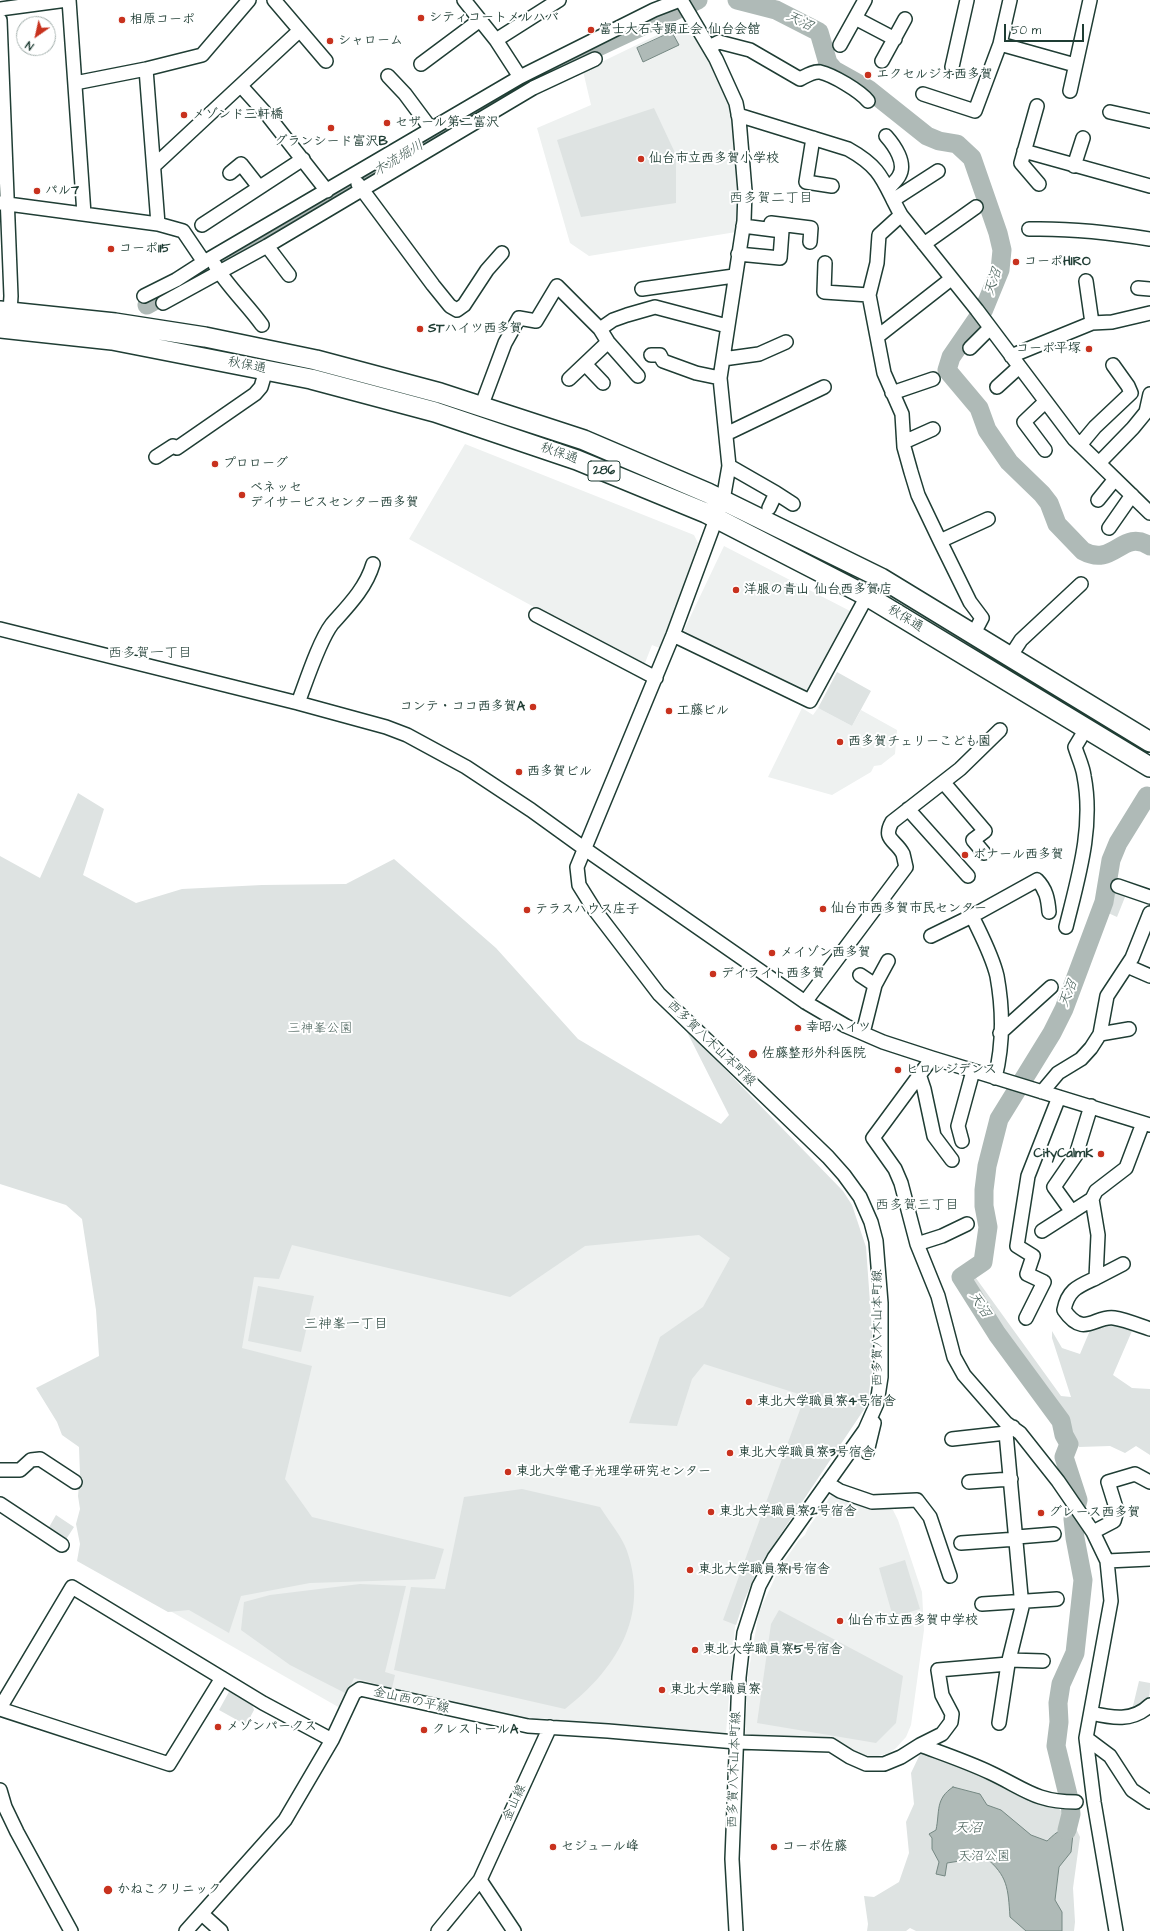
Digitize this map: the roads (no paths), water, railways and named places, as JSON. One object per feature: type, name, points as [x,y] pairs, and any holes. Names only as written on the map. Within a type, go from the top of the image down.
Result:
[{"type":"highway","name":"秋保通","points":[[2,322],[112,340],[311,379],[435,412],[577,460],[716,519],[867,596],[1150,767]]},
{"type":"highway","name":"秋保通","points":[[2,322],[115,323],[220,340],[316,360],[440,393],[584,440],[723,500],[766,512],[881,578],[1150,742]]},
{"type":"street","points":[[0,9],[68,0],[84,214]]},
{"type":"street","points":[[75,83],[146,69],[202,55],[249,0]]},
{"type":"street","points":[[274,0],[326,61]]},
{"type":"street","points":[[464,0],[496,40],[520,77]]},
{"type":"street","points":[[496,40],[559,0]]},
{"type":"street","points":[[840,45],[864,0]]},
{"type":"street","points":[[952,67],[967,0]]},
{"type":"street","points":[[1070,91],[1090,0]]},
{"type":"street","points":[[163,303],[214,265],[327,191],[357,183],[533,88],[593,53],[654,10],[681,1]]},
{"type":"street","name":"西多賀八木山本町線","points":[[681,1],[709,47],[736,103],[738,115],[745,191],[743,223],[720,378],[729,466],[723,500],[673,635],[577,866],[579,885],[614,938],[654,988],[828,1157],[860,1197],[871,1222],[876,1241],[881,1304],[881,1377],[877,1403],[870,1420],[865,1430],[774,1558],[753,1600],[744,1633],[739,1676],[732,1860],[736,1931]]},
{"type":"street","points":[[923,94],[975,111],[1000,44],[1010,2]]},
{"type":"street","points":[[855,18],[894,39]]},
{"type":"street","points":[[882,61],[905,19]]},
{"type":"street","points":[[0,20],[4,203],[11,296],[2,322]]},
{"type":"street","points":[[421,64],[480,20]]},
{"type":"street","points":[[155,165],[300,31]]},
{"type":"street","points":[[709,47],[719,42],[750,50],[800,79],[819,72],[862,94],[868,101]]},
{"type":"street","points":[[1000,44],[1075,65]]},
{"type":"street","points":[[144,296],[176,280],[267,246],[431,129],[474,110],[520,77],[593,53]]},
{"type":"street","points":[[146,69],[155,165],[158,224]]},
{"type":"street","points":[[388,76],[405,94],[431,129]]},
{"type":"street","points":[[241,86],[303,159],[327,191]]},
{"type":"street","points":[[1037,106],[1021,162],[1039,184]]},
{"type":"street","points":[[1110,112],[1150,121]]},
{"type":"street","points":[[738,115],[848,149],[874,167],[891,194],[901,215],[983,319],[1045,402],[1080,445],[1150,513]]},
{"type":"street","points":[[886,136],[894,146],[901,162],[900,175],[891,194]]},
{"type":"street","points":[[813,138],[806,182],[832,186]]},
{"type":"street","points":[[1074,166],[1083,138]]},
{"type":"street","points":[[1024,152],[1150,186]]},
{"type":"street","points":[[202,225],[303,159]]},
{"type":"street","points":[[230,173],[241,164],[259,187]]},
{"type":"street","points":[[891,194],[938,171]]},
{"type":"street","points":[[357,183],[433,285],[450,306],[457,310],[464,305],[487,270],[502,253]]},
{"type":"street","points":[[4,203],[158,224],[183,231],[214,265],[262,325]]},
{"type":"street","points":[[924,244],[976,207]]},
{"type":"street","points":[[901,215],[879,234],[877,263],[869,294],[884,374],[902,414],[904,442],[910,472],[918,495],[970,602],[982,618],[973,635]]},
{"type":"street","points":[[743,223],[812,228],[810,242]]},
{"type":"street","points":[[738,254],[780,258],[782,231],[743,223]]},
{"type":"street","points":[[1029,229],[1056,228],[1102,230],[1150,239]]},
{"type":"street","points":[[267,246],[289,275]]},
{"type":"street","points":[[825,263],[824,292],[869,294]]},
{"type":"street","points":[[642,289],[734,276]]},
{"type":"street","points":[[877,337],[951,278]]},
{"type":"street","points":[[1086,281],[1092,323]]},
{"type":"street","points":[[481,407],[505,343],[519,318],[536,321],[557,286],[600,329],[608,342],[638,376]]},
{"type":"street","points":[[600,329],[627,314],[655,307],[727,326]]},
{"type":"street","points":[[1011,356],[1092,323],[1112,322],[1150,314]]},
{"type":"street","points":[[970,348],[983,319]]},
{"type":"street","points":[[569,379],[608,342]]},
{"type":"street","points":[[722,359],[759,354],[786,342]]},
{"type":"street","points":[[651,355],[660,355],[663,361],[696,373],[720,378]]},
{"type":"street","points":[[585,364],[603,383]]},
{"type":"street","points":[[1080,445],[1095,427],[1131,393],[1128,386],[1113,365]]},
{"type":"street","points":[[997,387],[1019,367]]},
{"type":"street","points":[[156,457],[173,446],[176,448],[255,394],[261,387],[266,370]]},
{"type":"street","points":[[892,394],[933,379]]},
{"type":"street","points":[[726,434],[824,387]]},
{"type":"street","points":[[1098,463],[1133,428],[1146,412],[1150,394]]},
{"type":"street","points":[[1045,402],[1024,422],[1045,450]]},
{"type":"street","points":[[904,442],[934,429]]},
{"type":"street","points":[[729,466],[793,504]]},
{"type":"street","points":[[1098,500],[1115,479]]},
{"type":"street","points":[[766,512],[776,493]]},
{"type":"street","points":[[1109,528],[1132,495]]},
{"type":"street","points":[[940,541],[988,519]]},
{"type":"street","points":[[298,702],[324,637],[332,624],[340,618],[369,577],[372,564]]},
{"type":"street","points":[[1010,657],[1021,640],[1081,584]]},
{"type":"street","points":[[673,635],[810,701],[867,596]]},
{"type":"street","points":[[536,615],[656,678]]},
{"type":"street","points":[[0,629],[298,702],[386,727],[416,739],[489,782],[531,810],[805,1002],[846,1026],[883,1042],[932,1058],[1147,1124],[1126,1168],[1096,1191],[1092,1199],[1042,1231]]},
{"type":"street","points":[[1066,927],[1082,863],[1086,831],[1087,800],[1084,775],[1074,747],[1086,728]]},
{"type":"street","points":[[805,1002],[906,867],[903,854],[889,837],[888,830],[892,822],[944,783],[1000,730]]},
{"type":"street","points":[[944,783],[985,831],[973,840],[984,853]]},
{"type":"street","points":[[908,809],[968,876]]},
{"type":"street","points":[[930,936],[972,916],[1037,880],[1043,886],[1047,896],[1049,912]]},
{"type":"street","points":[[1118,886],[1150,897]]},
{"type":"street","points":[[972,916],[997,976],[1001,1049],[995,1078]]},
{"type":"street","points":[[1042,1092],[1058,1073],[1081,1059],[1091,1048],[1100,1034],[1107,996],[1132,958],[1148,921]]},
{"type":"street","points":[[863,1033],[875,985],[888,960]]},
{"type":"street","points":[[1127,966],[1150,976]]},
{"type":"street","points":[[860,975],[875,985]]},
{"type":"street","points":[[1000,1033],[1051,987]]},
{"type":"street","points":[[1100,1034],[1129,1029]]},
{"type":"street","points":[[932,1058],[873,1138],[895,1169],[902,1183],[917,1244],[938,1296],[952,1352],[964,1375],[1006,1422],[1010,1430],[1011,1479],[1022,1607],[1008,1662],[999,1722]]},
{"type":"street","points":[[962,1141],[958,1126],[973,1071]]},
{"type":"street","points":[[920,1076],[934,1136],[952,1160]]},
{"type":"street","points":[[1026,1318],[1044,1282],[1027,1274],[1033,1256],[1017,1246],[1028,1176],[1059,1097]]},
{"type":"street","points":[[1072,1212],[1054,1187],[1076,1155],[1091,1106]]},
{"type":"street","points":[[1092,1199],[1098,1235],[1096,1278]]},
{"type":"street","points":[[917,1244],[942,1236],[967,1224]]},
{"type":"street","points":[[1123,1264],[1078,1286],[1072,1291],[1066,1300],[1064,1310],[1069,1316],[1081,1324],[1087,1325],[1113,1318],[1150,1329]]},
{"type":"street","points":[[867,1452],[874,1423],[870,1420]]},
{"type":"street","points":[[952,1439],[1010,1430],[1020,1433],[1093,1532],[1106,1560],[1111,1601],[1086,1738],[1094,1802],[1116,1931]]},
{"type":"street","points":[[0,1471],[20,1470],[32,1460],[40,1459],[76,1482]]},
{"type":"street","points":[[1093,1532],[1114,1521],[1117,1511],[1108,1482],[1135,1474],[1150,1488]]},
{"type":"street","points":[[968,1482],[1011,1479]]},
{"type":"street","points":[[827,1483],[840,1491],[872,1502],[917,1500],[930,1517],[950,1576]]},
{"type":"street","points":[[0,1504],[62,1545]]},
{"type":"street","points":[[961,1543],[1054,1534]]},
{"type":"street","points":[[1106,1560],[1150,1559]]},
{"type":"street","points":[[222,1678],[169,1764],[0,1709],[72,1587],[222,1678],[332,1740]]},
{"type":"street","points":[[982,1604],[1057,1599]]},
{"type":"street","points":[[1008,1662],[1043,1661]]},
{"type":"street","name":"金山西の平線","points":[[186,1931],[285,1820],[332,1740],[354,1693],[360,1689],[528,1726],[736,1742],[832,1745],[850,1757],[866,1764],[884,1764],[901,1757],[942,1734],[951,1722],[952,1714],[942,1695],[938,1670],[1008,1662]]},
{"type":"street","points":[[1091,1713],[1112,1718],[1124,1718],[1138,1714],[1150,1705]]},
{"type":"street","name":"金山線","points":[[438,1931],[480,1880],[550,1727]]},
{"type":"street","points":[[1086,1738],[1110,1756],[1132,1790],[1150,1802]]},
{"type":"street","points":[[920,1745],[991,1773],[1036,1797],[1057,1802],[1076,1802]]},
{"type":"street","points":[[0,1790],[5,1807],[17,1832],[71,1931]]},
{"type":"street","points":[[480,1880],[514,1931]]},
{"type":"street","points":[[202,1914],[221,1931]]},
{"type":"water","points":[[672,32],[679,45],[643,62],[637,48]]},
{"type":"water","name":"天沼","points":[[953,1787],[980,1794],[987,1805],[1001,1810],[1031,1835],[1047,1841],[1056,1833],[1062,1831],[1073,1834],[1071,1852],[1059,1867],[1055,1900],[1062,1912],[1062,1931],[1026,1931],[1010,1917],[1005,1883],[998,1870],[985,1857],[947,1863],[945,1876],[936,1874],[939,1862],[932,1849],[932,1838],[929,1834],[936,1830],[939,1806],[943,1796]]},
{"type":"waterway","name":"木流堀川","points":[[208,271],[513,91],[579,56],[698,0]]},
{"type":"waterway","name":"天沼","points":[[737,0],[776,10],[819,32],[828,63],[834,70],[868,89],[927,136],[939,141],[957,144],[972,158],[998,233],[1002,250],[1000,270],[984,309],[951,357],[947,370],[979,408],[987,430],[1009,462],[1042,494],[1049,503],[1057,524],[1083,551],[1094,555],[1103,555],[1132,542],[1140,542],[1150,546]]},
{"type":"waterway","name":"木流堀川","points":[[147,305],[181,286]]},
{"type":"waterway","name":"天沼","points":[[1067,1830],[1071,1814],[1070,1803],[1056,1746],[1059,1722],[1058,1703],[1061,1684],[1075,1653],[1083,1580],[1073,1519],[1078,1500],[1064,1457],[1069,1444],[1064,1435],[1061,1421],[997,1334],[961,1277],[983,1262],[988,1227],[984,1206],[984,1190],[987,1166],[999,1119],[1052,1033],[1064,1009],[1104,902],[1111,860],[1118,843],[1147,796]]},
{"type":"place","name":"シティコートメルハバ","points":[[421,18]]},
{"type":"place","name":"相原コーポ","points":[[122,20]]},
{"type":"place","name":"富士大石寺顕正会 仙台会舘","points":[[591,30]]},
{"type":"place","name":"シャローム","points":[[330,41]]},
{"type":"place","name":"エクセルジオ西多賀","points":[[868,75]]},
{"type":"place","name":"メゾンド三軒橋","points":[[184,115]]},
{"type":"place","name":"セザール第二富沢","points":[[387,123]]},
{"type":"place","name":"グランシード富沢B","points":[[331,128]]},
{"type":"place","name":"仙台市立西多賀小学校","points":[[641,159]]},
{"type":"place","name":"パル7","points":[[37,191]]},
{"type":"place","name":"コーポ115","points":[[111,249]]},
{"type":"place","name":"コーポHIRO","points":[[1016,262]]},
{"type":"place","name":"STハイツ西多賀","points":[[420,329]]},
{"type":"place","name":"コーポ平塚","points":[[1089,349]]},
{"type":"place","name":"プロローグ","points":[[215,464]]},
{"type":"place","name":"ベネッセ デイサービスセンター西多賀","points":[[242,495]]},
{"type":"place","name":"洋服の青山 仙台西多賀店","points":[[736,590]]},
{"type":"place","name":"コンテ・ココ西多賀A","points":[[533,707]]},
{"type":"place","name":"工藤ビル","points":[[669,711]]},
{"type":"place","name":"西多賀チェリーこども園","points":[[840,742]]},
{"type":"place","name":"西多賀ビル","points":[[519,772]]},
{"type":"place","name":"ボナール西多賀","points":[[965,855]]},
{"type":"place","name":"仙台市西多賀市民センター","points":[[823,909]]},
{"type":"place","name":"テラスハウス庄子","points":[[527,910]]},
{"type":"place","name":"メイゾン西多賀","points":[[772,953]]},
{"type":"place","name":"デイライト西多賀","points":[[713,974]]},
{"type":"place","name":"幸昭ハイツ","points":[[798,1028]]},
{"type":"place","name":"佐藤整形外科医院","points":[[753,1054]]},
{"type":"place","name":"ヒロレジデンス","points":[[898,1070]]},
{"type":"place","name":"CityCalmK","points":[[1101,1154]]},
{"type":"place","name":"東北大学職員寮4号宿舎","points":[[749,1402]]},
{"type":"place","name":"東北大学職員寮3号宿舎","points":[[730,1453]]},
{"type":"place","name":"東北大学電子光理学研究センター","points":[[508,1472]]},
{"type":"place","name":"東北大学職員寮2号宿舎","points":[[711,1512]]},
{"type":"place","name":"グレース西多賀","points":[[1041,1513]]},
{"type":"place","name":"東北大学職員寮1号宿舎","points":[[690,1570]]},
{"type":"place","name":"仙台市立西多賀中学校","points":[[840,1621]]},
{"type":"place","name":"東北大学職員寮5号宿舎","points":[[695,1650]]},
{"type":"place","name":"東北大学職員寮","points":[[662,1690]]},
{"type":"place","name":"メゾンパークス","points":[[218,1727]]},
{"type":"place","name":"クレストールA","points":[[424,1730]]},
{"type":"place","name":"セジュール峰","points":[[553,1847]]},
{"type":"place","name":"コーポ佐藤","points":[[774,1847]]},
{"type":"place","name":"かねこクリニック","points":[[108,1890]]},
{"type":"district","name":"西多賀二丁目","points":[[771,199]]},
{"type":"district","name":"西多賀一丁目","points":[[150,654]]},
{"type":"district","name":"西多賀三丁目","points":[[917,1206]]},
{"type":"district","name":"三神峯一丁目","points":[[346,1325]]},
{"type":"park label","name":"三神峯公園","points":[[320,1029]]},
{"type":"park label","name":"天沼公園","points":[[984,1857]]}]
